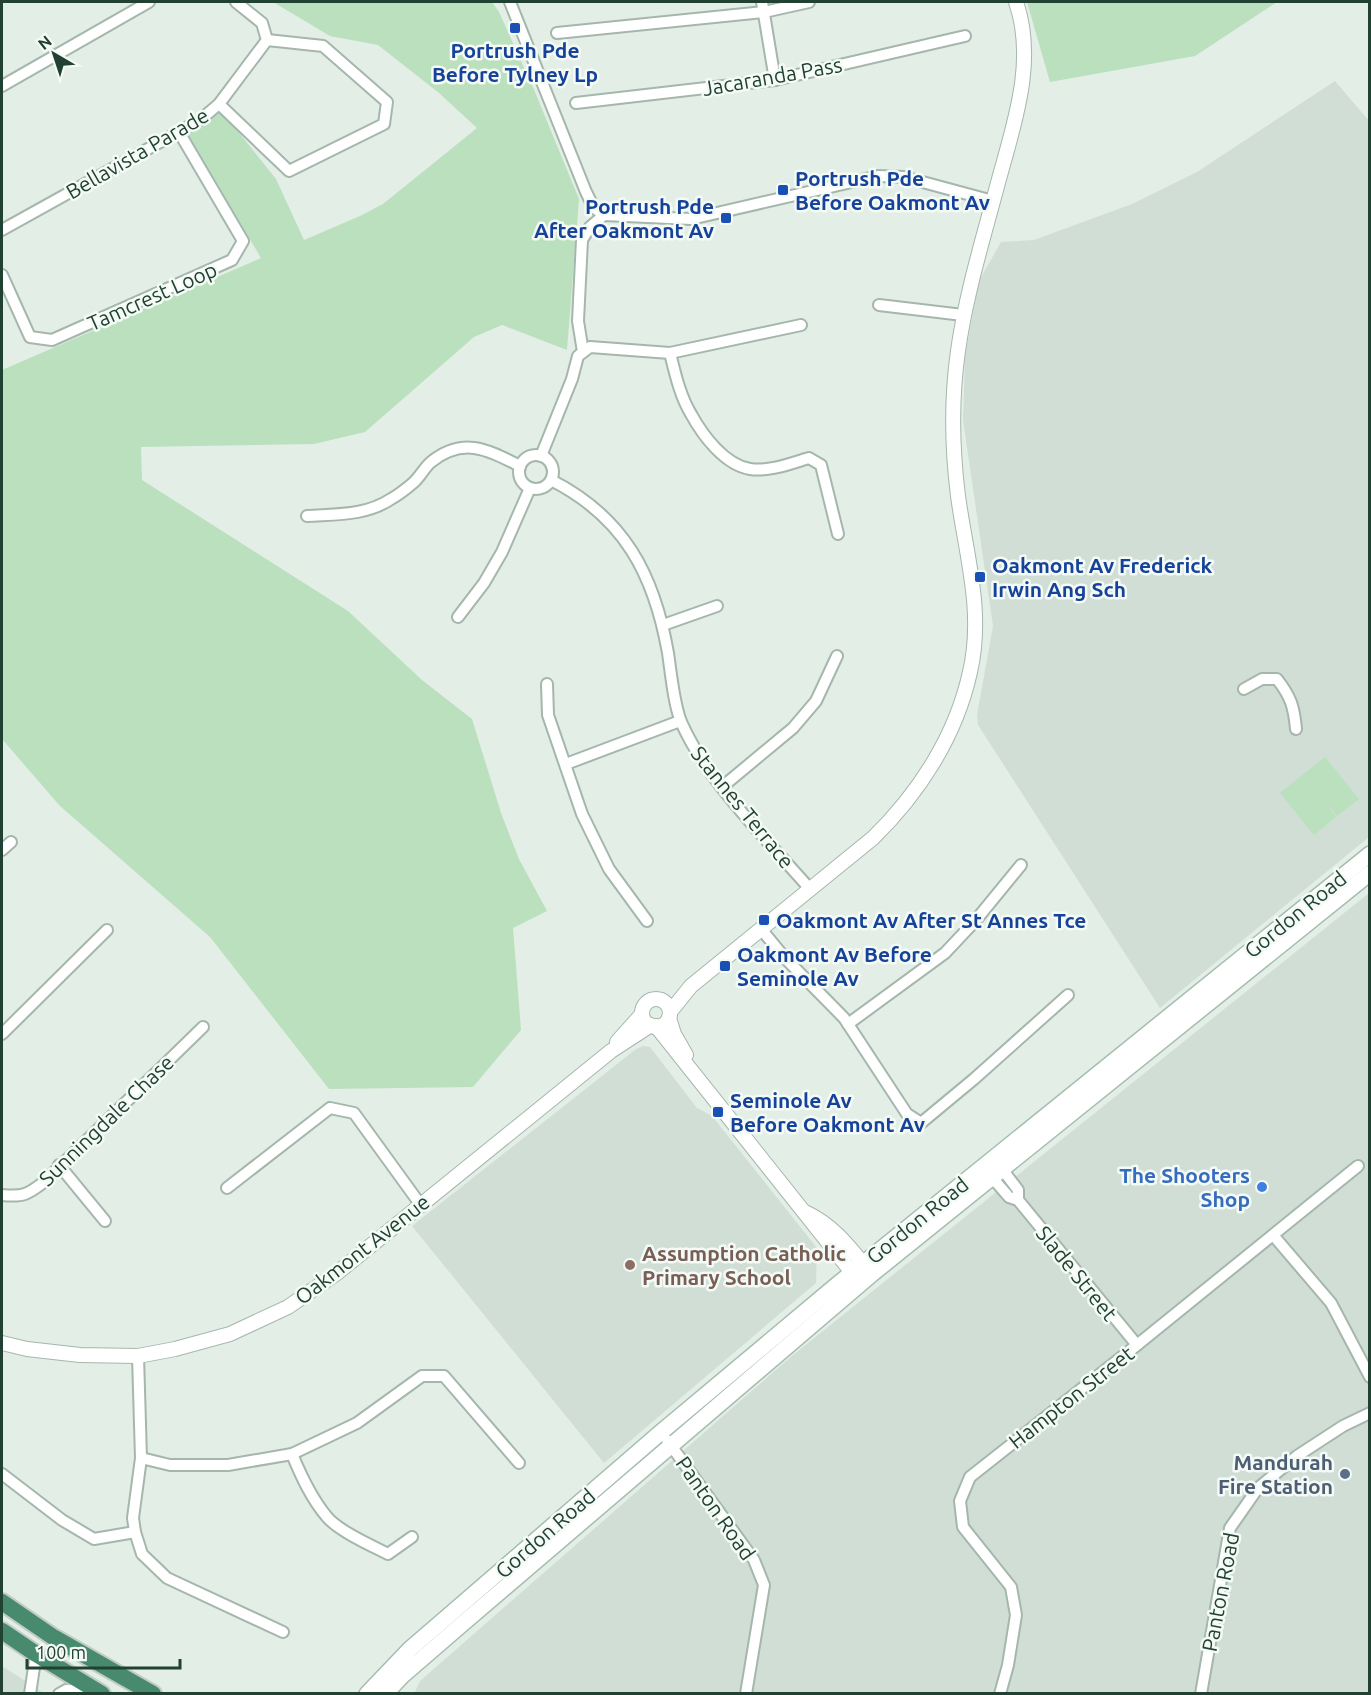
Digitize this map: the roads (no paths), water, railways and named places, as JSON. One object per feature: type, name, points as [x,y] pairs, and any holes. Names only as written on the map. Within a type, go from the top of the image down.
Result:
[{"type":"highway","points":[[2,1602],[53,1637],[153,1694]]},
{"type":"highway","points":[[2,1630],[36,1654],[100,1692]]},
{"type":"main road","name":"Gordon Road","points":[[385,1694],[456,1619],[666,1439],[1370,854]]},
{"type":"main road","name":"Gordon Road","points":[[993,1168],[1370,873]]},
{"type":"main road","name":"Gordon Road","points":[[367,1694],[403,1655],[456,1619]]},
{"type":"street","points":[[2,86],[149,2]]},
{"type":"street","points":[[219,104],[289,171],[384,124],[387,102],[323,46],[267,40],[262,23],[236,2]]},
{"type":"street","points":[[510,2],[586,192],[594,208],[604,215],[692,219],[878,176],[904,177],[993,201]]},
{"type":"street","points":[[558,33],[809,2]]},
{"type":"street","points":[[653,1026],[663,1024],[691,986],[873,838],[926,776],[943,745],[966,688],[973,660],[975,609],[953,447],[953,399],[963,315],[1021,91],[1025,40],[1016,2]]},
{"type":"street","points":[[763,7],[774,80]]},
{"type":"street","name":"Jacaranda Pass","points":[[576,103],[774,80],[965,36]]},
{"type":"street","name":"Bellavista Parade","points":[[2,230],[200,120],[219,104],[267,40]]},
{"type":"street","name":"Tamcrest Loop","points":[[2,275],[30,337],[52,340],[232,260],[243,241],[179,132]]},
{"type":"street","points":[[583,352],[578,321],[582,240],[590,227],[604,215]]},
{"type":"street","points":[[879,305],[963,315]]},
{"type":"street","points":[[541,456],[572,379],[578,356],[590,347],[670,353],[801,325]]},
{"type":"street","points":[[670,353],[679,387],[691,414],[712,444],[730,462],[751,470],[777,467],[809,458],[820,465],[838,534]]},
{"type":"street","points":[[307,516],[360,513],[390,500],[413,483],[431,462],[451,451],[469,447],[486,450],[520,466]]},
{"type":"street","points":[[541,456],[552,466],[551,480],[541,489],[530,488],[520,477],[520,466],[529,457],[541,456]]},
{"type":"street","name":"Stannes Terrace","points":[[551,480],[587,501],[621,533],[646,576],[663,625],[680,721],[690,741],[722,787],[810,889]]},
{"type":"street","points":[[458,617],[484,583],[502,552],[530,488]]},
{"type":"street","points":[[663,625],[717,606]]},
{"type":"street","points":[[722,787],[793,728],[816,701],[837,656]]},
{"type":"street","points":[[1244,689],[1262,680],[1277,679],[1294,707],[1296,729]]},
{"type":"street","points":[[547,684],[548,715],[582,814],[609,869],[647,921]]},
{"type":"street","points":[[566,764],[680,721]]},
{"type":"street","points":[[2,850],[11,842]]},
{"type":"street","points":[[848,1024],[945,953],[976,920],[1021,865]]},
{"type":"street","points":[[761,929],[784,957],[844,1018],[907,1114],[921,1123],[1068,995]]},
{"type":"street","points":[[2,1034],[107,930]]},
{"type":"street","points":[[691,986],[648,1001],[642,1014],[645,1021],[653,1026],[806,1212],[862,1274]]},
{"type":"street","points":[[657,999],[667,1005],[674,1034],[686,1055],[691,1071]]},
{"type":"street","name":"Oakmont Avenue","points":[[610,1051],[642,1014]]},
{"type":"street","name":"Oakmont Avenue","points":[[2,1343],[27,1349],[80,1355],[138,1356],[176,1349],[230,1334],[288,1307],[337,1273],[610,1051],[653,1026]]},
{"type":"street","name":"Sunningdale Chase","points":[[2,1195],[18,1197],[29,1194],[44,1182],[203,1027]]},
{"type":"street","points":[[227,1188],[330,1108],[354,1113],[420,1204]]},
{"type":"street","points":[[59,1165],[105,1221]]},
{"type":"street","name":"Hampton Street","points":[[1000,1694],[1008,1665],[1016,1615],[1011,1587],[963,1527],[960,1501],[970,1476],[1358,1167]]},
{"type":"street","name":"Slade Street","points":[[993,1168],[1018,1190],[1018,1200],[1137,1345]]},
{"type":"street","points":[[1273,1235],[1330,1303],[1370,1377]]},
{"type":"street","points":[[138,1356],[141,1458],[133,1518],[142,1554],[167,1578],[283,1632]]},
{"type":"street","points":[[141,1458],[170,1465],[228,1465],[292,1454],[357,1423],[422,1376],[444,1376],[519,1463]]},
{"type":"street","name":"Panton Road","points":[[1201,1694],[1230,1528],[1258,1488],[1297,1456],[1343,1426],[1370,1413]]},
{"type":"street","name":"Panton Road","points":[[666,1439],[754,1560],[764,1585],[746,1694]]},
{"type":"street","points":[[292,1454],[304,1482],[327,1518],[359,1539],[388,1554],[412,1537]]},
{"type":"street","points":[[2,1474],[62,1520],[94,1539],[135,1532]]},
{"type":"street","points":[[30,1694],[36,1654]]},
{"type":"street","points":[[59,1694],[66,1690],[100,1692]]},
{"type":"place","name":"Portrush Pde Before Tylney Lp","points":[[515,28]]},
{"type":"place","name":"Portrush Pde Before Oakmont Av","points":[[783,190]]},
{"type":"place","name":"Portrush Pde After Oakmont Av","points":[[726,218]]},
{"type":"place","name":"Oakmont Av Frederick Irwin Ang Sch","points":[[980,577]]},
{"type":"place","name":"Oakmont Av After St Annes Tce","points":[[764,920]]},
{"type":"place","name":"Oakmont Av Before Seminole Av","points":[[725,966]]},
{"type":"place","name":"Seminole Av Before Oakmont Av","points":[[718,1112]]},
{"type":"place","name":"The Shooters Shop","points":[[1262,1187]]},
{"type":"place","name":"Assumption Catholic Primary School","points":[[630,1265]]},
{"type":"place","name":"Mandurah Fire Station","points":[[1345,1474]]}]
